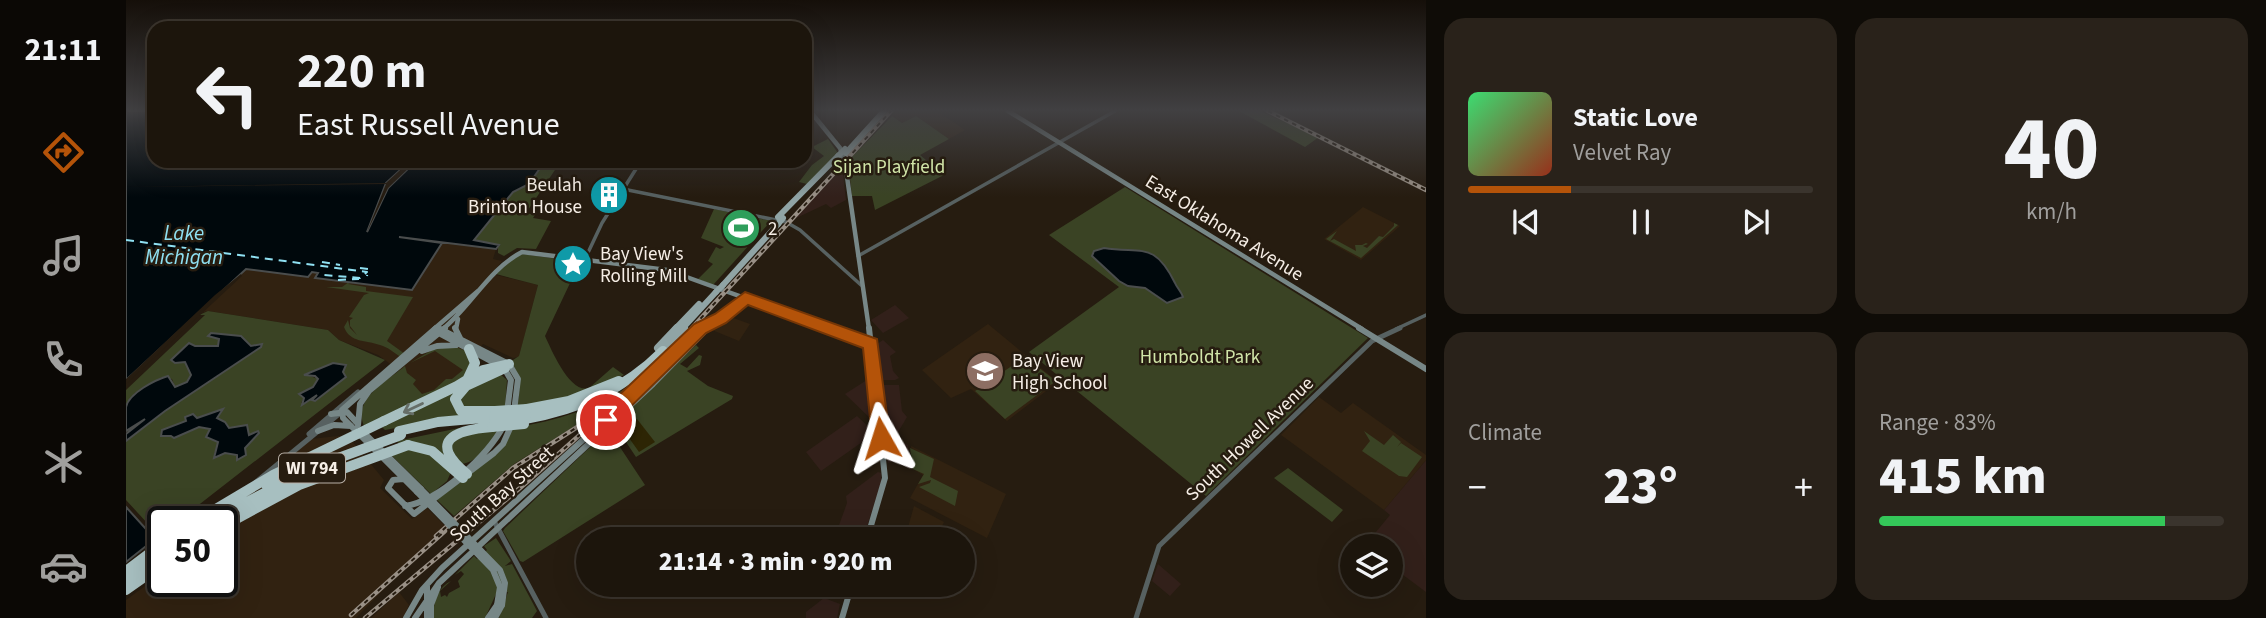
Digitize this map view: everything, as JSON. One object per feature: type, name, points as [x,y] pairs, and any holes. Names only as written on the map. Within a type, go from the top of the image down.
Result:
[{"type":"highway","points":[[464,344],[475,363],[467,380]]},
{"type":"highway","points":[[506,366],[466,386],[456,399],[461,411],[494,419],[525,417],[578,402],[636,371],[661,350]]},
{"type":"highway","points":[[463,474],[448,455],[447,445],[450,439],[464,430],[494,419],[566,414],[604,396],[640,374],[661,350]]},
{"type":"highway","points":[[221,506],[273,475],[467,380],[482,370],[506,366]]},
{"type":"highway","name":"WI 794","points":[[234,506],[314,467],[400,433],[494,419]]},
{"type":"highway","points":[[238,517],[299,485],[365,458],[408,445],[425,447],[436,452],[463,474]]},
{"type":"highway","points":[[130,568],[147,556]]},
{"type":"highway","points":[[126,579],[147,564]]},
{"type":"highway","points":[[126,593],[147,578]]},
{"type":"main road","points":[[831,140],[843,156],[871,344],[885,478],[871,527]]},
{"type":"main road","points":[[661,350],[856,140]]},
{"type":"main road","name":"East Oklahoma Avenue","points":[[1055,140],[1426,369]]},
{"type":"main road","points":[[331,414],[342,411],[461,314],[504,261],[527,251],[665,270],[871,344]]},
{"type":"main road","points":[[355,426],[367,389],[416,354],[483,288]]},
{"type":"main road","name":"South Bay Street","points":[[415,618],[439,583],[627,405],[702,327],[721,319],[745,298]]},
{"type":"main road","points":[[461,314],[455,327],[464,344]]},
{"type":"main road","points":[[405,506],[414,507],[428,499],[494,453],[509,435],[518,385],[516,373],[439,331]]},
{"type":"main road","points":[[416,354],[437,346],[464,344],[506,366]]},
{"type":"main road","name":"South Bay Street","points":[[406,618],[429,581],[627,405]]},
{"type":"main road","points":[[342,411],[403,479],[419,491]]},
{"type":"main road","points":[[317,431],[334,425],[355,426],[419,491],[493,570],[499,587],[500,605],[495,618]]},
{"type":"main road","points":[[403,479],[393,481],[388,488],[414,514],[463,474]]},
{"type":"main road","points":[[429,581],[425,601],[429,618]]},
{"type":"main road","points":[[429,618],[439,583]]},
{"type":"main road","points":[[842,618],[848,597]]},
{"type":"main road","points":[[488,618],[500,605]]},
{"type":"street","points":[[858,256],[1065,140]]},
{"type":"street","points":[[584,259],[602,223],[637,168]]},
{"type":"street","points":[[624,189],[786,222],[800,230],[862,285]]},
{"type":"street","name":"South Howell Avenue","points":[[1136,618],[1159,546],[1376,338],[1426,316]]},
{"type":"street","points":[[237,506],[264,473],[331,414],[367,389]]},
{"type":"street","points":[[304,440],[342,411]]},
{"type":"street","points":[[494,521],[546,618]]},
{"type":"shaded area","points":[[842,166],[846,200],[831,208],[826,204],[790,221]]},
{"type":"shaded area","points":[[1363,207],[1400,226],[1361,260],[1324,239]]},
{"type":"shaded area","points":[[399,237],[496,249],[493,259],[502,261],[492,274],[538,285],[519,357],[513,358],[483,344],[467,361],[463,374],[429,393],[405,401],[400,371],[378,355],[339,340],[328,330],[208,311],[197,314],[246,269],[312,272],[319,273],[316,277],[320,279],[384,286]]},
{"type":"shaded area","points":[[895,305],[909,318],[883,333],[871,320]]},
{"type":"shaded area","points":[[728,316],[750,324],[739,341],[712,330]]},
{"type":"shaded area","name":"Bay View High School","points":[[988,324],[1058,382],[1007,421],[971,389],[951,398],[922,370]]},
{"type":"shaded area","points":[[883,340],[896,352],[890,356],[893,371],[899,378],[895,380],[878,380],[874,346]]},
{"type":"shaded area","points":[[870,378],[875,419],[873,421],[845,394]]},
{"type":"shaded area","points":[[880,385],[899,385],[902,411],[907,417],[897,434],[884,426]]},
{"type":"shaded area","points":[[1319,397],[1341,413],[1353,403],[1426,455],[1426,460],[1384,510],[1281,435]]},
{"type":"shaded area","points":[[857,416],[875,433],[821,471],[806,452]]},
{"type":"shaded area","points":[[887,434],[908,445],[910,469],[894,461],[888,463]]},
{"type":"shaded area","points":[[347,435],[384,480],[380,488],[412,519],[427,508],[445,526],[356,618],[126,618],[126,600],[147,585],[147,597],[238,597],[238,507],[264,476],[311,439]]},
{"type":"shaded area","points":[[911,446],[1006,494],[987,538],[975,532],[975,527],[966,527],[910,498],[923,475],[913,469]]},
{"type":"shaded area","points":[[1426,460],[1426,592],[1403,575],[1403,534],[1374,534],[1390,515],[1384,510]]},
{"type":"shaded area","points":[[878,472],[881,473],[881,483],[867,527],[838,527],[847,503],[846,496]]},
{"type":"shaded area","points":[[914,506],[944,522],[942,527],[908,527]]},
{"type":"shaded area","points":[[1158,564],[1181,584],[1170,596],[1152,581]]},
{"type":"shaded area","points":[[399,592],[409,605],[403,618],[371,618]]},
{"type":"shaded area","points":[[824,598],[840,604],[837,618],[806,618],[806,612]]},
{"type":"green space","points":[[829,140],[838,153],[807,184],[799,182],[812,165],[824,156],[812,147]]},
{"type":"green space","name":"Sijan Playfield","points":[[869,140],[947,140],[920,155],[944,175],[875,210],[872,196],[852,196],[848,161]]},
{"type":"green space","points":[[1292,140],[1315,140],[1305,147]]},
{"type":"green space","points":[[540,168],[556,168],[526,213],[535,215],[533,218],[551,221],[536,249],[517,248],[504,256],[498,253],[498,245],[473,241],[513,192],[529,184]]},
{"type":"green space","name":"Humboldt Park","points":[[1125,187],[1368,338],[1206,496],[1029,352],[1119,287],[1049,235]]},
{"type":"green space","points":[[714,209],[771,221],[713,285],[698,279],[713,264],[708,261],[716,247],[724,247],[701,238]]},
{"type":"green space","points":[[1394,223],[1398,225],[1361,258],[1326,239],[1337,231],[1330,241],[1334,239],[1356,251],[1355,245],[1366,243],[1368,244],[1363,246],[1367,248],[1379,236],[1383,237]]},
{"type":"green space","points":[[522,254],[580,262],[545,336],[569,378],[575,385],[589,388],[613,367],[624,375],[581,396],[517,408],[519,384],[517,373],[510,362],[519,356],[538,285],[496,274],[505,263]]},
{"type":"green space","points":[[349,282],[348,284],[366,287],[366,291],[413,297],[387,341],[405,354],[401,357],[386,347],[359,340],[347,332],[344,327],[348,320],[350,328],[357,335],[350,326],[350,320],[353,318],[349,317],[364,295],[369,293],[326,287],[342,287]]},
{"type":"green space","points":[[208,311],[328,330],[339,340],[385,360],[197,506],[147,506],[147,523],[126,500],[126,441],[262,344],[252,346],[241,336],[216,334],[220,344],[218,346],[195,346],[189,343],[175,363],[185,362],[191,375],[187,382],[175,387],[172,379],[162,377],[135,393],[126,404],[126,390],[205,315],[199,315]],"holes":[[[333,363],[346,366],[343,371],[346,377],[333,387],[301,403],[304,398],[299,394],[313,387],[318,379],[305,374]],[[222,409],[216,418],[225,422],[229,428],[238,427],[249,435],[256,432],[258,435],[245,448],[246,455],[239,459],[234,453],[214,455],[218,442],[207,434],[210,429],[199,427],[174,438],[161,436],[162,430],[181,425],[193,414],[196,418]]]},
{"type":"green space","points":[[696,345],[699,348],[680,364],[687,368],[699,355],[702,356],[700,365],[687,371],[708,386],[733,396],[732,399],[636,457],[614,424]]},
{"type":"green space","points":[[453,346],[466,351],[472,360],[466,377],[365,428],[362,409],[366,400],[380,385],[405,366],[407,373],[416,380],[413,384],[422,394],[434,390],[446,379],[452,379],[463,370],[435,351],[410,363],[432,350]]},
{"type":"green space","points":[[1025,357],[1056,381],[1005,419],[975,391]]},
{"type":"green space","points":[[499,373],[507,380],[505,409],[460,408],[459,395]]},
{"type":"green space","points":[[631,385],[594,414],[514,464],[454,516],[437,500],[505,444],[514,427],[575,413]]},
{"type":"green space","points":[[458,388],[456,393],[461,413],[459,416],[385,430],[380,425]]},
{"type":"green space","points":[[464,427],[443,455],[400,445],[397,441]]},
{"type":"green space","points":[[501,428],[474,460],[461,464],[449,446],[453,438]]},
{"type":"green space","points":[[607,431],[645,485],[523,562],[503,531]]},
{"type":"green space","points":[[1364,431],[1384,445],[1393,435],[1401,442],[1397,447],[1401,443],[1422,457],[1407,477],[1399,476],[1362,451],[1370,441]]},
{"type":"green space","points":[[402,448],[425,450],[451,472],[447,481],[431,494],[388,452]]},
{"type":"green space","points":[[910,448],[934,459],[930,477],[958,491],[955,506],[919,487],[931,480],[918,484],[924,474],[913,469]]},
{"type":"green space","points":[[1288,468],[1343,510],[1332,522],[1274,478]]},
{"type":"green space","points":[[496,538],[511,561],[505,566],[512,564],[537,611],[532,618],[499,618],[508,592],[496,594],[485,618],[434,618],[435,601],[439,591],[451,581],[440,591],[441,597],[447,597],[460,587],[458,581],[464,574],[461,571],[455,575],[474,556],[477,559],[487,550],[484,546]]},
{"type":"sand","points":[[637,419],[655,442],[639,452],[622,428]]},
{"type":"water","name":"Lake Michigan","points":[[126,140],[147,140],[147,168],[402,168],[386,183],[367,232],[388,188],[409,168],[540,168],[529,184],[513,192],[474,240],[499,245],[496,249],[399,237],[442,243],[412,290],[315,278],[318,273],[312,272],[308,277],[246,269],[126,380]]},
{"type":"water","points":[[1104,248],[1154,255],[1168,270],[1183,297],[1167,303],[1145,288],[1128,286],[1119,281],[1092,256],[1094,251]]},
{"type":"water","points":[[211,333],[241,336],[251,346],[262,344],[126,441],[126,434],[145,419],[126,431],[128,402],[137,392],[168,376],[175,387],[187,382],[191,375],[185,362],[175,363],[171,360],[189,343],[195,346],[218,346],[219,339],[208,336]]},
{"type":"water","points":[[333,363],[346,365],[343,372],[346,377],[315,401],[312,400],[317,395],[302,405],[304,398],[299,394],[313,387],[318,379],[304,375]]},
{"type":"water","points":[[223,409],[217,418],[229,428],[247,425],[249,435],[258,431],[259,433],[245,448],[246,455],[237,460],[237,455],[225,453],[214,458],[218,442],[206,437],[210,429],[199,427],[174,438],[161,436],[162,430],[186,421],[185,417],[193,414],[197,418]]},
{"type":"water","points":[[126,507],[147,530],[147,545],[126,562]]},
{"type":"pier","points":[[402,168],[409,168],[388,188],[367,232],[386,184],[126,187],[386,183]]},
{"type":"pier","points":[[241,274],[242,276],[126,384],[126,379]]},
{"type":"ferry route","points":[[126,240],[367,272],[360,278],[324,275]]},
{"type":"ferry route","points":[[322,262],[340,265]]},
{"type":"ferry route","points":[[360,268],[368,269],[367,276]]},
{"type":"ferry route","points":[[338,280],[359,279]]},
{"type":"railway","points":[[365,618],[527,482],[658,365],[865,140]]},
{"type":"railway","points":[[1326,140],[1426,190]]},
{"type":"railway","points":[[436,536],[513,468],[582,424]]},
{"type":"railway","points":[[351,615],[445,531]]},
{"type":"place","name":"Beulah Brinton House","points":[[609,195]]},
{"type":"place","name":"2","points":[[741,228]]},
{"type":"place","name":"Bay View's Rolling Mill","points":[[573,264]]},
{"type":"place","name":"Bay View High School","points":[[985,371]]},
{"type":"route","points":[[606,420],[700,328],[721,319],[745,298],[871,344],[881,438]]}]
